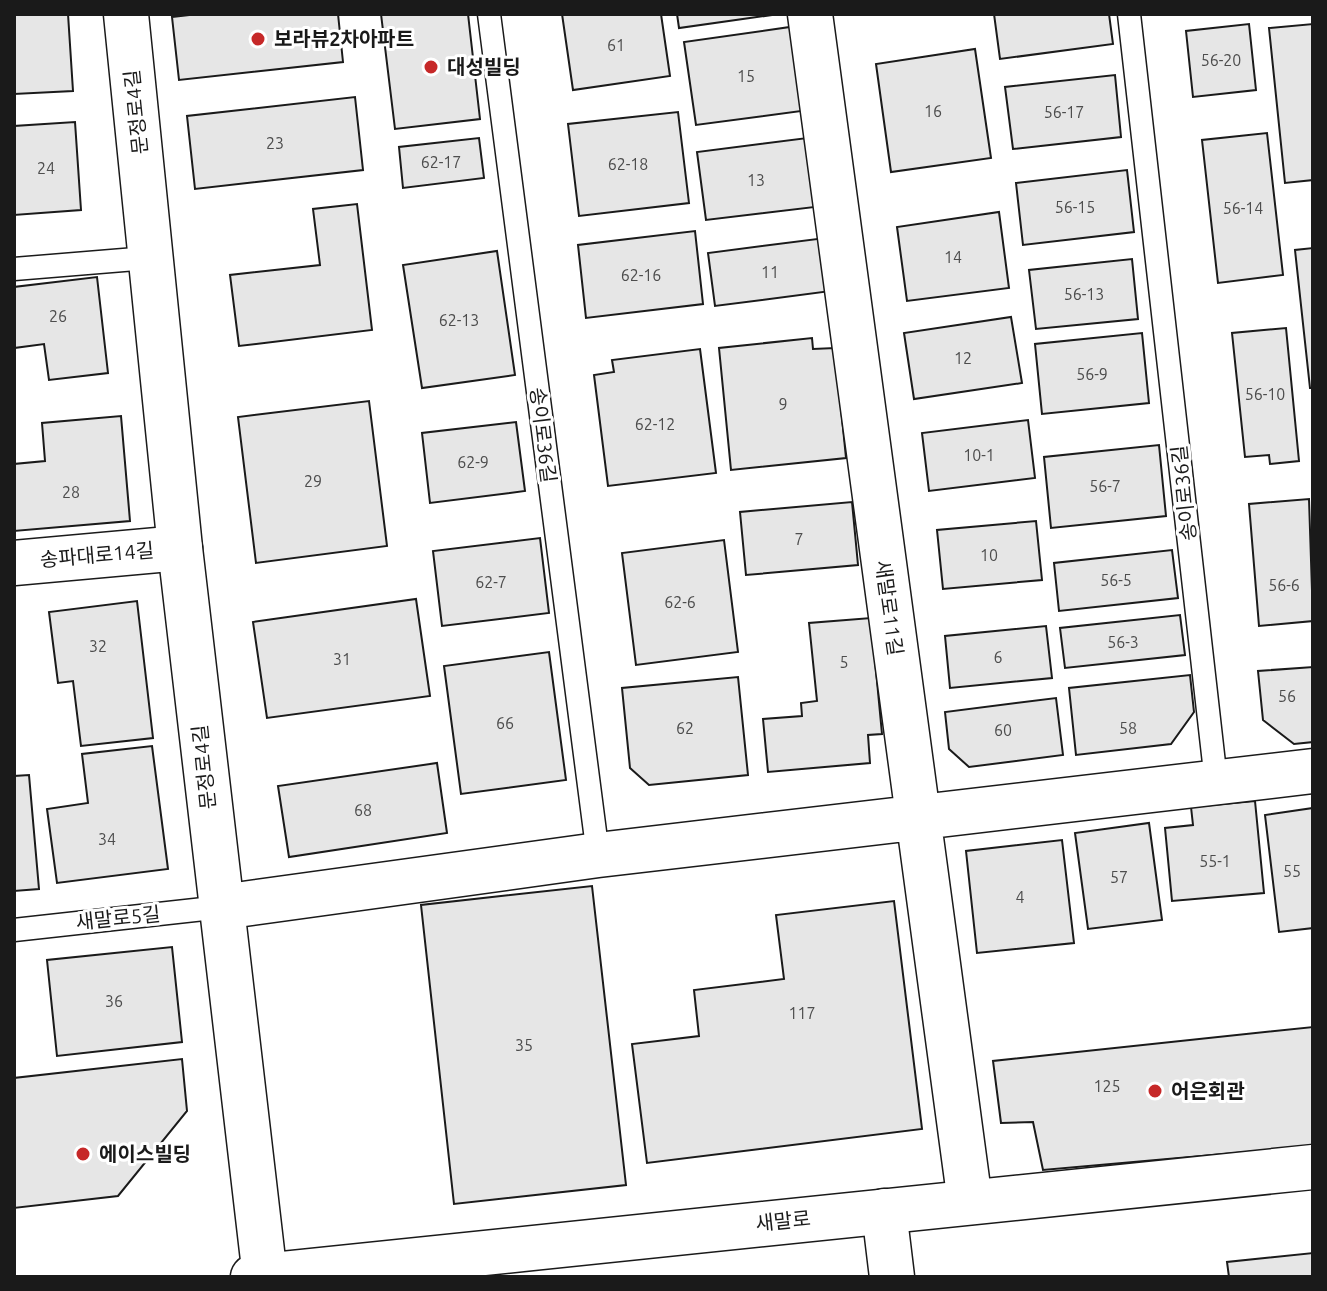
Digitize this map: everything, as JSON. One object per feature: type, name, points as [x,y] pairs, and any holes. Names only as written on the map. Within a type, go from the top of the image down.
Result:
[{"type":"street","name":"문정로4길","points":[[126,14],[148,258],[261,1276]]},
{"type":"street","name":"새말로11길","points":[[810,14],[970,1202]]},
{"type":"street","name":"송파대로14길","points":[[14,563],[180,548]]},
{"type":"street","points":[[222,907],[598,855],[1313,771]]},
{"type":"street","name":"새말로","points":[[261,1276],[1313,1167]]},
{"type":"street","points":[[884,1211],[892,1277]]},
{"type":"lane","name":"송이로36길","points":[[489,14],[598,855]]},
{"type":"lane","name":"송이로36길","points":[[1129,14],[1216,781]]},
{"type":"lane","points":[[14,269],[148,258]]},
{"type":"lane","name":"새말로5길","points":[[14,930],[222,907]]},
{"type":"building","points":[[14,14],[68,14],[73,91],[14,94]]},
{"type":"building","name":"보라뷰2차아파트","points":[[198,14],[338,14],[343,62],[179,80],[172,17]]},
{"type":"building","name":"대성빌딩","points":[[381,14],[468,14],[480,119],[395,129]]},
{"type":"building","points":[[562,14],[661,14],[670,76],[573,90]]},
{"type":"building","points":[[677,14],[779,14],[679,28]]},
{"type":"building","points":[[994,14],[1109,14],[1113,44],[1000,59]]},
{"type":"building","points":[[1249,24],[1256,90],[1193,97],[1186,31]]},
{"type":"building","points":[[1313,24],[1313,180],[1285,183],[1269,28]]},
{"type":"building","points":[[797,26],[809,110],[696,125],[684,42]]},
{"type":"building","points":[[975,49],[991,158],[891,172],[876,64]]},
{"type":"building","points":[[1115,75],[1121,137],[1013,149],[1005,87]]},
{"type":"building","points":[[355,97],[363,170],[195,189],[187,116]]},
{"type":"building","points":[[678,112],[689,203],[579,216],[568,124]]},
{"type":"building","points":[[75,122],[81,210],[14,215],[14,126]]},
{"type":"building","points":[[1267,133],[1283,275],[1218,283],[1202,140]]},
{"type":"building","points":[[479,138],[484,178],[403,188],[399,147]]},
{"type":"building","points":[[807,138],[815,207],[706,220],[697,152]]},
{"type":"building","points":[[1127,170],[1134,232],[1023,245],[1016,183]]},
{"type":"building","points":[[357,204],[372,330],[239,346],[230,275],[320,265],[313,209]]},
{"type":"building","points":[[999,212],[1009,288],[907,301],[897,227]]},
{"type":"building","points":[[695,231],[703,304],[586,318],[578,245]]},
{"type":"building","points":[[825,238],[831,291],[715,306],[708,253]]},
{"type":"building","points":[[1313,248],[1313,388],[1310,388],[1295,250]]},
{"type":"building","points":[[497,251],[515,375],[422,388],[403,265]]},
{"type":"building","points":[[1132,259],[1138,319],[1036,329],[1029,270]]},
{"type":"building","points":[[97,277],[108,373],[49,380],[44,344],[14,348],[14,287]]},
{"type":"building","points":[[1011,317],[1022,383],[914,399],[904,333]]},
{"type":"building","points":[[1286,328],[1299,461],[1270,464],[1269,455],[1245,457],[1232,333]]},
{"type":"building","points":[[1142,333],[1149,403],[1042,414],[1035,344]]},
{"type":"building","points":[[812,338],[813,349],[835,348],[846,458],[731,470],[719,348]]},
{"type":"building","points":[[700,349],[716,473],[608,486],[594,375],[614,372],[612,360]]},
{"type":"building","points":[[369,401],[387,546],[256,563],[238,417]]},
{"type":"building","points":[[121,416],[130,521],[14,531],[14,464],[45,461],[42,423]]},
{"type":"building","points":[[1028,420],[1035,478],[929,491],[922,433]]},
{"type":"building","points":[[516,422],[525,491],[430,503],[422,433]]},
{"type":"building","points":[[1159,445],[1166,516],[1051,528],[1044,457]]},
{"type":"building","points":[[1309,499],[1313,621],[1259,626],[1249,504]]},
{"type":"building","points":[[852,502],[858,565],[746,575],[740,512]]},
{"type":"building","points":[[1036,521],[1042,580],[943,589],[937,530]]},
{"type":"building","points":[[540,538],[549,613],[442,626],[433,551]]},
{"type":"building","points":[[724,540],[738,652],[636,665],[622,553]]},
{"type":"building","points":[[1172,550],[1178,598],[1059,611],[1054,563]]},
{"type":"building","points":[[416,599],[430,696],[267,718],[253,622]]},
{"type":"building","points":[[137,601],[153,738],[81,746],[73,681],[58,683],[49,612]]},
{"type":"building","points":[[1180,615],[1185,655],[1065,668],[1060,628]]},
{"type":"building","points":[[871,618],[882,734],[868,735],[870,763],[768,772],[763,719],[802,716],[801,703],[817,701],[809,623]]},
{"type":"building","points":[[1046,626],[1052,678],[950,688],[945,636]]},
{"type":"building","points":[[549,652],[566,780],[461,794],[444,666]]},
{"type":"building","points":[[1313,667],[1313,742],[1294,744],[1263,720],[1258,671]]},
{"type":"building","points":[[1190,675],[1194,712],[1171,744],[1076,755],[1069,688]]},
{"type":"building","points":[[738,677],[748,775],[649,785],[630,768],[622,688]]},
{"type":"building","points":[[1056,698],[1063,755],[969,767],[949,749],[945,712]]},
{"type":"building","points":[[152,746],[168,869],[57,883],[47,809],[88,803],[82,754]]},
{"type":"building","points":[[437,763],[447,833],[289,857],[278,786]]},
{"type":"building","points":[[29,775],[39,889],[14,891],[14,776]]},
{"type":"building","points":[[1255,801],[1264,893],[1172,901],[1165,828],[1193,825],[1191,807]]},
{"type":"building","points":[[1313,808],[1313,928],[1279,932],[1265,815]]},
{"type":"building","points":[[1149,823],[1162,920],[1088,929],[1075,833]]},
{"type":"building","points":[[1062,840],[1074,943],[977,953],[966,851]]},
{"type":"building","points":[[592,886],[626,1185],[454,1204],[421,905]]},
{"type":"building","points":[[894,901],[922,1129],[647,1163],[632,1044],[699,1036],[694,990],[784,979],[776,915]]},
{"type":"building","points":[[172,947],[182,1042],[57,1056],[47,960]]},
{"type":"building","name":"어은회관","points":[[1313,1027],[1313,1146],[1043,1170],[1033,1122],[1001,1123],[993,1061]]},
{"type":"building","name":"에이스빌딩","points":[[182,1059],[187,1111],[118,1196],[14,1208],[14,1078]]},
{"type":"building","points":[[1313,1253],[1313,1277],[1229,1277],[1227,1262]]},
{"type":"place","name":"보라뷰2차아파트","points":[[258,39]]},
{"type":"place","name":"대성빌딩","points":[[431,67]]},
{"type":"place","name":"어은회관","points":[[1155,1091]]},
{"type":"place","name":"에이스빌딩","points":[[83,1154]]}]
